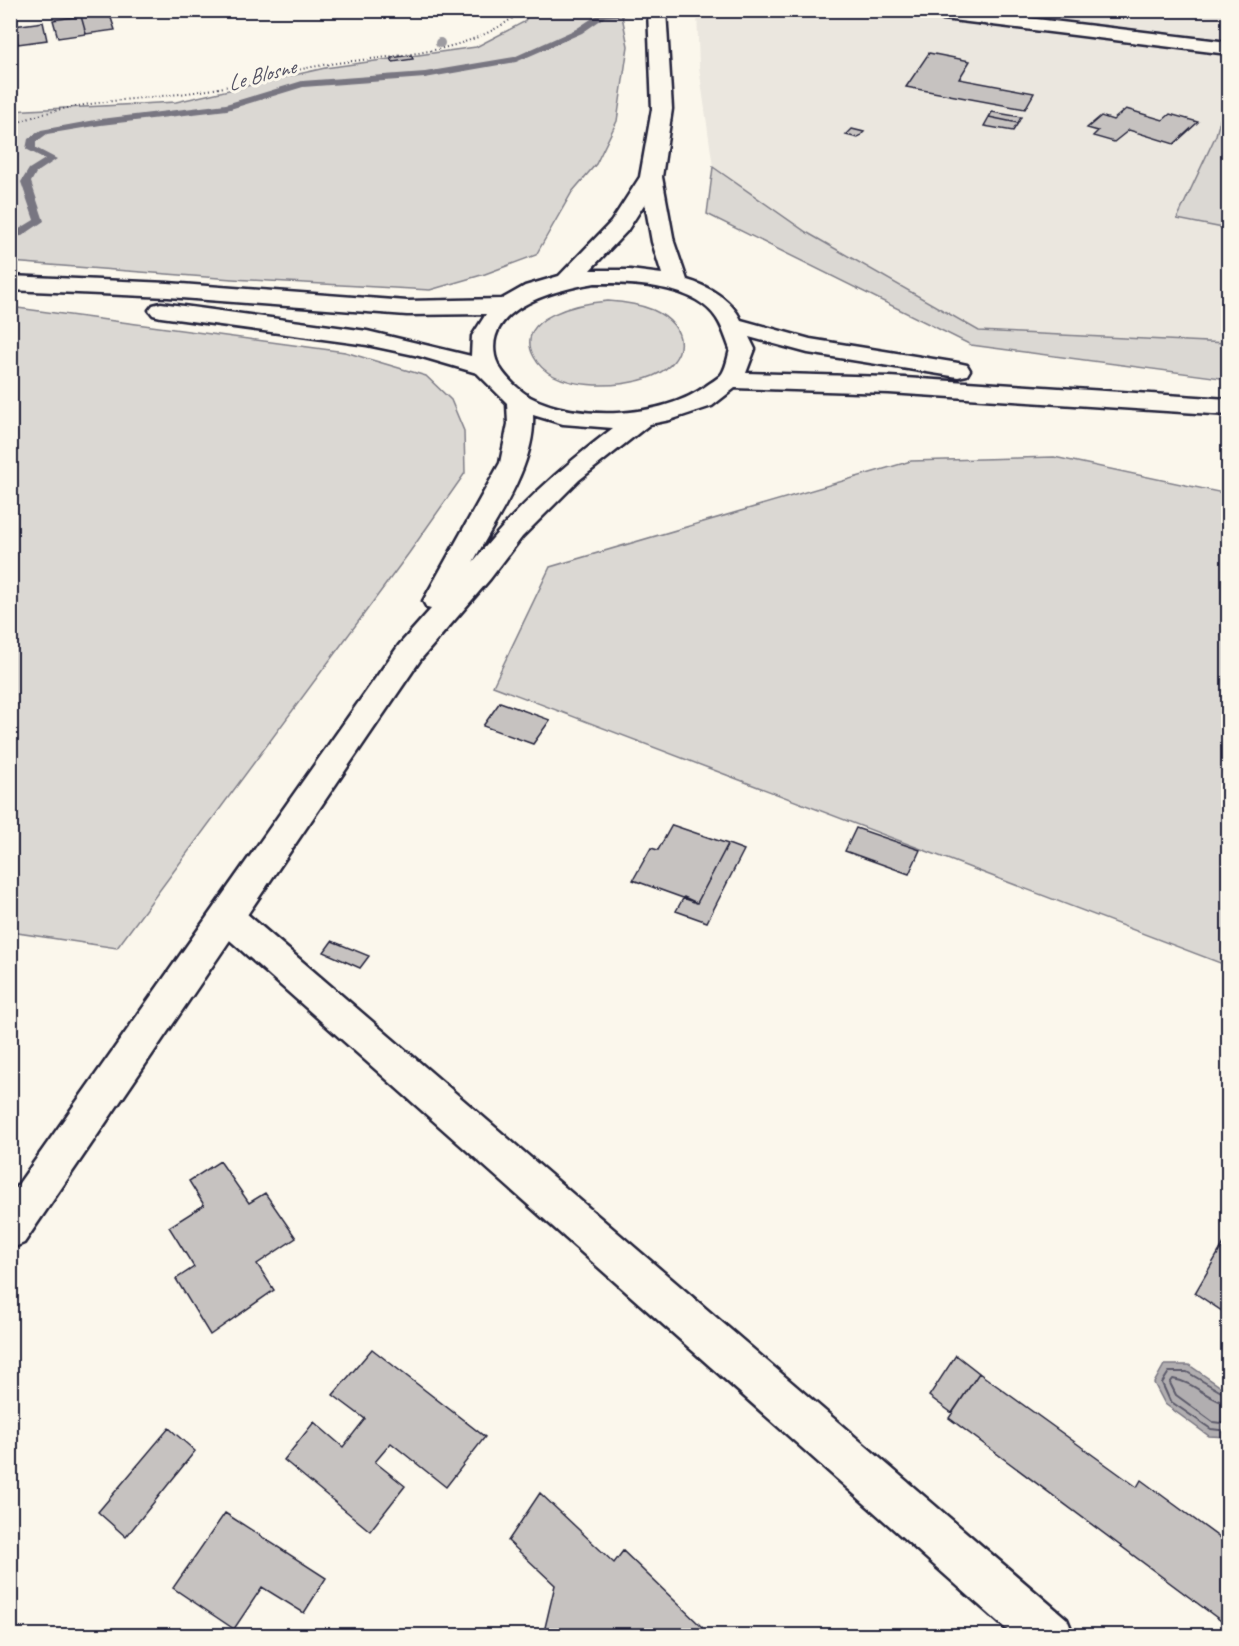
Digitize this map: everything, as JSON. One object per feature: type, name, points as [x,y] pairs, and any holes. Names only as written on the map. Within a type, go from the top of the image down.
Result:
[{"type":"main road","points":[[657,10],[662,109],[651,177],[663,242],[677,285]]},
{"type":"main road","points":[[911,10],[1228,48]]},
{"type":"main road","points":[[568,280],[619,226],[651,177]]},
{"type":"main road","points":[[595,276],[623,276],[677,285],[709,300],[722,310],[736,326],[742,344],[740,362],[730,380],[708,398],[677,412],[639,421],[596,422],[565,417],[520,401],[494,380],[486,368],[481,352],[484,335],[492,320],[507,306],[534,290],[568,280],[595,276]]},
{"type":"main road","points":[[10,284],[168,290],[407,308],[507,306]]},
{"type":"main road","points":[[10,288],[367,338],[424,350],[486,368]]},
{"type":"main road","points":[[736,326],[808,346],[1177,402]]},
{"type":"main road","points":[[730,380],[889,385],[1228,407]]},
{"type":"main road","points":[[10,1230],[410,652],[513,463],[521,424],[520,401]]},
{"type":"main road","points":[[410,652],[480,572],[512,531],[538,504],[570,474],[639,421]]},
{"type":"main road","points":[[227,917],[1050,1635]]},
{"type":"path","points":[[10,126],[40,114],[68,108],[234,86],[301,68],[456,46],[493,34],[514,20],[523,10]]},
{"type":"shaded area","points":[[531,11],[621,11],[628,46],[617,121],[596,164],[572,192],[536,255],[485,274],[430,290],[232,279],[11,262],[10,111],[176,102],[325,68],[476,47],[524,22]]},
{"type":"shaded area","points":[[697,11],[1228,11],[1228,91],[1216,135],[1177,219],[1228,229],[1228,343],[979,331],[806,232],[713,167],[699,67]]},
{"type":"shaded area","points":[[1228,91],[1228,229],[1177,219],[1216,135]]},
{"type":"shaded area","points":[[713,167],[806,232],[979,331],[1228,343],[1228,379],[971,345],[707,214]]},
{"type":"shaded area","points":[[608,301],[642,306],[665,317],[679,334],[679,352],[674,361],[653,376],[606,385],[571,382],[556,377],[543,368],[534,357],[530,343],[533,331],[541,322],[567,309]]},
{"type":"shaded area","points":[[10,307],[345,352],[426,376],[451,400],[464,431],[465,473],[409,553],[117,948],[11,932]]},
{"type":"shaded area","points":[[1054,457],[1228,494],[1228,966],[493,686],[550,567],[911,461]]},
{"type":"water","points":[[1164,1365],[1189,1365],[1228,1392],[1228,1437],[1209,1436],[1165,1404],[1154,1383]]},
{"type":"building","points":[[109,12],[115,30],[86,34],[81,16]]},
{"type":"building","points":[[81,16],[86,34],[58,38],[53,20]]},
{"type":"building","points":[[43,22],[47,40],[18,44],[14,26]]},
{"type":"building","points":[[10,26],[14,26],[18,44],[10,45]]},
{"type":"building","points":[[929,53],[970,61],[959,79],[1034,93],[1025,109],[906,87]]},
{"type":"building","points":[[411,55],[413,59],[393,62],[391,58]]},
{"type":"building","points":[[1126,109],[1163,120],[1170,114],[1198,122],[1174,144],[1129,130],[1114,142],[1093,136],[1098,131],[1087,128],[1101,116],[1113,120]]},
{"type":"building","points":[[992,112],[1021,117],[1018,123],[989,117]]},
{"type":"building","points":[[989,117],[1018,123],[1013,131],[984,126]]},
{"type":"building","points":[[852,129],[864,132],[858,138],[846,135]]},
{"type":"building","points":[[500,702],[550,720],[533,744],[483,726]]},
{"type":"building","points":[[672,825],[728,844],[697,903],[633,880],[651,848],[658,850]]},
{"type":"building","points":[[856,828],[920,850],[909,874],[845,851]]},
{"type":"building","points":[[728,844],[744,850],[707,922],[676,911],[684,897],[697,903]]},
{"type":"building","points":[[332,941],[369,956],[360,968],[324,952]]},
{"type":"building","points":[[220,1161],[249,1203],[265,1193],[296,1238],[257,1264],[274,1290],[210,1335],[176,1279],[194,1267],[169,1227],[204,1205],[189,1181]]},
{"type":"building","points":[[1224,1243],[1228,1246],[1228,1315],[1195,1293]]},
{"type":"building","points":[[372,1349],[485,1437],[446,1487],[391,1443],[375,1462],[405,1486],[370,1531],[284,1460],[314,1422],[343,1447],[365,1419],[333,1395]]},
{"type":"building","points":[[956,1355],[979,1373],[952,1413],[929,1396]]},
{"type":"building","points":[[979,1373],[1137,1487],[1141,1480],[1228,1544],[1228,1626],[949,1418]]},
{"type":"building","points":[[169,1428],[195,1451],[126,1537],[98,1512]]},
{"type":"building","points":[[540,1493],[614,1563],[623,1551],[702,1627],[701,1633],[708,1636],[543,1636],[555,1585],[508,1541]]},
{"type":"building","points":[[225,1513],[326,1578],[304,1613],[262,1587],[234,1629],[173,1588]]},
{"type":"waterway","name":"Le Blosne","points":[[10,234],[18,234],[39,221],[26,182],[32,171],[52,159],[31,149],[31,141],[44,132],[101,122],[227,107],[302,84],[425,75],[516,59],[579,31],[603,15],[633,13]]}]
